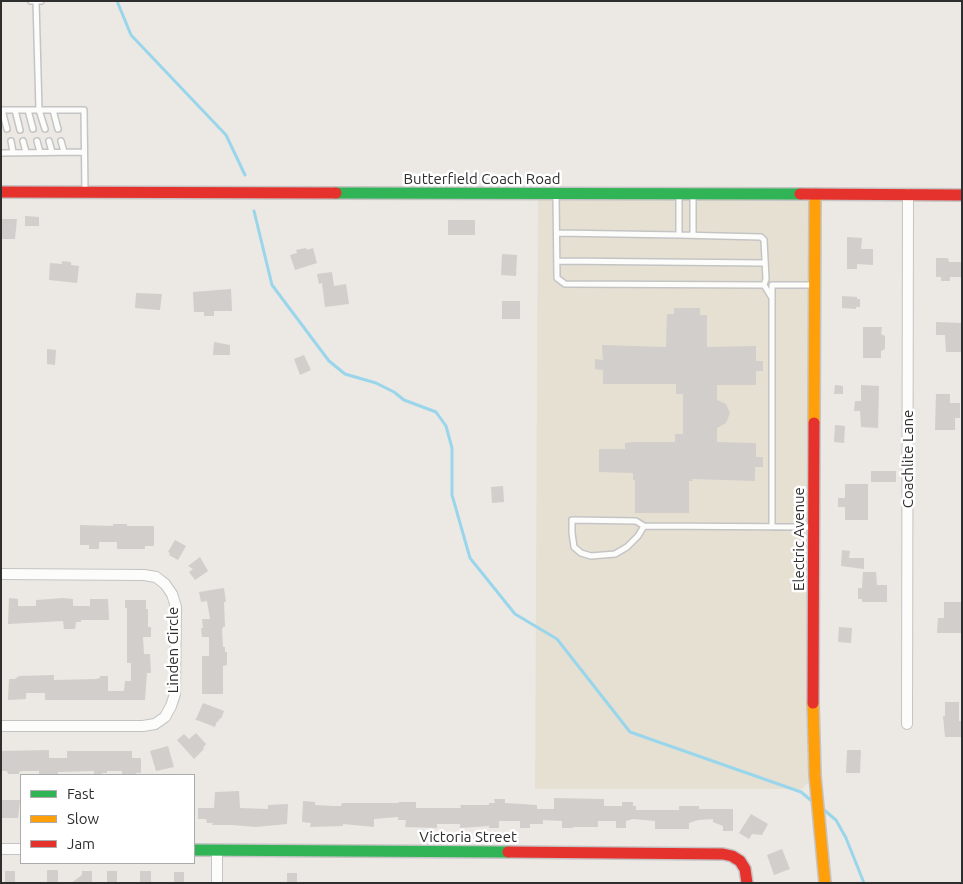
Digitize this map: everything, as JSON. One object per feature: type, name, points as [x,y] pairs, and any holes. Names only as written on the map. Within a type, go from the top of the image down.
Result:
[{"type":"street","name":"Butterfield Coach Road","points":[[1,192],[962,195]]},
{"type":"street","name":"Electric Avenue","points":[[815,194],[813,736],[825,883]]},
{"type":"street","name":"Coachlite Lane","points":[[907,724],[908,194]]},
{"type":"street","name":"Linden Circle","points":[[1,574],[144,575],[156,578],[165,584],[172,594],[176,607],[175,694],[165,717],[154,724],[143,726],[1,726]]},
{"type":"street","points":[[1,849],[20,849]]},
{"type":"street","name":"Victoria Street","points":[[195,850],[723,854],[732,856],[740,861],[745,869],[748,883]]},
{"type":"street","points":[[217,851],[217,883]]},
{"type":"lane","points":[[31,1],[42,1]]},
{"type":"lane","points":[[36,1],[40,110],[45,129]]},
{"type":"lane","points":[[7,129],[2,110],[84,110],[83,152],[85,192]]},
{"type":"lane","points":[[15,110],[20,130]]},
{"type":"lane","points":[[28,110],[33,129]]},
{"type":"lane","points":[[52,110],[58,129]]},
{"type":"lane","points":[[11,141],[14,152]]},
{"type":"lane","points":[[23,141],[26,152]]},
{"type":"lane","points":[[36,141],[40,152]]},
{"type":"lane","points":[[49,141],[52,152]]},
{"type":"lane","points":[[61,141],[64,152]]},
{"type":"lane","points":[[1,152],[83,152]]},
{"type":"lane","points":[[556,194],[557,278],[565,284],[764,285]]},
{"type":"lane","points":[[679,194],[679,235]]},
{"type":"lane","points":[[693,194],[693,235]]},
{"type":"lane","points":[[557,233],[761,237],[764,240],[766,279],[764,285]]},
{"type":"lane","points":[[557,261],[765,263]]},
{"type":"lane","points":[[764,285],[772,298]]},
{"type":"lane","points":[[772,528],[772,285],[815,285]]},
{"type":"lane","points":[[644,526],[638,536],[627,547],[616,554],[591,556],[581,553],[574,546],[572,520],[636,521],[644,526],[814,527]]},
{"type":"shaded area","points":[[815,194],[815,776],[802,789],[535,789],[538,195]]},
{"type":"building","points":[[25,216],[39,217],[39,226],[25,226]]},
{"type":"building","points":[[1,219],[17,219],[15,239],[1,239]]},
{"type":"building","points":[[448,220],[475,220],[475,235],[448,235]]},
{"type":"building","points":[[847,237],[862,238],[861,249],[873,249],[873,265],[857,264],[857,269],[847,269]]},
{"type":"building","points":[[306,248],[307,250],[313,248],[317,263],[295,270],[290,255],[297,253],[296,250]]},
{"type":"building","points":[[502,254],[517,255],[516,276],[501,275]]},
{"type":"building","points":[[936,258],[948,258],[949,262],[962,262],[962,277],[950,277],[950,281],[941,281],[941,277],[936,277]]},
{"type":"building","points":[[62,261],[71,262],[71,265],[79,266],[77,283],[49,280],[50,263],[62,264]]},
{"type":"building","points":[[332,272],[334,286],[346,284],[349,304],[325,307],[322,283],[319,284],[317,274]]},
{"type":"building","points":[[231,289],[232,311],[214,311],[214,316],[204,316],[204,312],[194,312],[193,292]]},
{"type":"building","points":[[136,293],[162,294],[160,310],[135,308]]},
{"type":"building","points":[[842,296],[857,297],[857,299],[860,299],[860,307],[856,307],[856,309],[842,308]]},
{"type":"building","points":[[502,301],[520,301],[520,319],[502,319]]},
{"type":"building","points":[[674,308],[700,308],[700,315],[707,315],[707,347],[756,346],[756,361],[763,361],[763,371],[756,371],[756,385],[717,385],[717,400],[726,404],[730,413],[726,423],[717,428],[717,442],[756,443],[756,457],[763,457],[763,467],[755,467],[755,481],[692,479],[693,481],[689,481],[689,513],[635,513],[635,480],[633,480],[633,473],[599,472],[599,449],[625,449],[625,443],[633,442],[675,442],[675,434],[683,434],[683,394],[676,394],[676,384],[603,384],[603,370],[595,369],[595,359],[603,360],[602,345],[666,347],[667,314],[674,314]]},
{"type":"building","points":[[936,322],[962,323],[962,352],[946,352],[945,335],[936,335]]},
{"type":"building","points":[[863,327],[882,327],[881,334],[885,336],[885,349],[881,351],[881,358],[863,358]]},
{"type":"building","points":[[214,342],[230,345],[230,355],[213,355]]},
{"type":"building","points":[[47,349],[56,350],[55,365],[47,364]]},
{"type":"building","points":[[304,355],[311,370],[300,375],[294,359]]},
{"type":"building","points":[[835,385],[843,386],[843,394],[834,394]]},
{"type":"building","points":[[861,385],[879,386],[878,428],[861,427],[860,411],[854,411],[855,401],[861,401]]},
{"type":"building","points":[[936,394],[950,394],[950,403],[960,403],[960,418],[955,418],[955,430],[935,430]]},
{"type":"building","points":[[835,425],[845,426],[844,443],[834,442]]},
{"type":"building","points":[[871,471],[896,471],[896,482],[871,482]]},
{"type":"building","points":[[845,484],[868,484],[868,520],[845,520],[845,507],[838,507],[838,498],[845,498]]},
{"type":"building","points":[[503,486],[504,502],[492,503],[491,487]]},
{"type":"building","points":[[113,524],[154,526],[154,546],[145,546],[145,549],[117,549],[117,542],[99,542],[99,549],[89,549],[89,545],[80,545],[80,525],[113,526]]},
{"type":"building","points":[[175,540],[186,546],[178,560],[169,555],[170,553],[168,552]]},
{"type":"building","points":[[842,550],[850,551],[849,558],[864,558],[864,569],[841,566]]},
{"type":"building","points":[[200,557],[208,571],[195,580],[189,572],[193,569],[188,566]]},
{"type":"building","points":[[863,572],[876,572],[877,585],[887,585],[887,602],[862,602],[862,599],[858,599],[858,588],[862,588]]},
{"type":"building","points":[[224,588],[226,602],[224,602],[225,627],[222,630],[223,647],[225,647],[225,652],[227,652],[227,665],[223,666],[223,694],[202,694],[202,656],[209,656],[209,637],[202,637],[201,628],[203,628],[202,619],[210,619],[207,601],[201,602],[199,592]]},
{"type":"building","points":[[9,598],[18,599],[18,606],[36,606],[36,600],[63,598],[73,599],[73,606],[90,606],[90,599],[108,599],[109,620],[81,620],[81,622],[76,622],[75,629],[64,629],[63,621],[8,624]]},
{"type":"building","points":[[125,600],[146,600],[146,609],[148,609],[148,627],[151,627],[151,637],[143,637],[144,654],[150,654],[151,673],[147,673],[145,700],[45,700],[45,693],[26,693],[26,699],[8,700],[9,679],[15,679],[19,676],[54,675],[54,680],[96,679],[100,678],[100,676],[108,676],[108,691],[124,691],[125,681],[131,681],[131,663],[127,663],[127,608],[125,608]]},
{"type":"building","points":[[944,602],[962,602],[962,633],[937,633],[938,618],[944,618]]},
{"type":"building","points":[[839,627],[852,628],[851,643],[838,642]]},
{"type":"building","points":[[945,702],[959,702],[959,721],[962,721],[962,737],[945,737],[943,716],[945,716]]},
{"type":"building","points":[[203,703],[224,711],[215,727],[194,719],[196,719]]},
{"type":"building","points":[[196,733],[206,744],[204,749],[194,759],[177,740],[184,734],[189,739]]},
{"type":"building","points":[[168,746],[174,767],[156,771],[150,751]]},
{"type":"building","points":[[49,750],[49,758],[67,758],[67,751],[132,751],[132,758],[141,758],[141,773],[122,774],[122,771],[107,771],[107,773],[94,774],[94,771],[39,774],[39,771],[23,771],[19,772],[19,774],[8,774],[7,771],[1,771],[1,751]]},
{"type":"building","points":[[847,750],[861,750],[860,773],[846,773]]},
{"type":"building","points":[[239,791],[240,808],[268,809],[268,805],[288,804],[287,824],[256,827],[212,825],[213,823],[207,823],[206,819],[198,819],[198,808],[214,808],[215,792]]},
{"type":"building","points":[[554,798],[604,799],[604,806],[622,806],[622,802],[633,802],[636,810],[679,810],[679,806],[699,806],[699,809],[733,809],[733,831],[723,831],[723,826],[713,822],[713,819],[689,823],[689,829],[655,829],[655,821],[633,819],[626,821],[626,828],[616,828],[616,821],[598,821],[598,827],[573,828],[562,828],[562,821],[543,820],[543,824],[530,824],[530,828],[520,828],[520,821],[499,821],[499,828],[489,828],[489,826],[460,828],[460,824],[437,824],[437,828],[405,827],[406,820],[398,820],[398,817],[374,819],[374,827],[343,824],[343,826],[310,827],[311,823],[302,822],[303,801],[315,802],[315,805],[334,806],[341,806],[342,803],[416,802],[416,808],[461,808],[460,805],[489,805],[489,803],[495,803],[494,799],[505,799],[505,803],[537,805],[537,809],[554,809]]},
{"type":"building","points":[[1,800],[20,800],[18,818],[1,818]]},
{"type":"building","points":[[751,814],[768,824],[762,835],[752,834],[749,839],[739,833]]},
{"type":"building","points":[[782,849],[790,869],[774,875],[767,855]]},
{"type":"building","points":[[47,870],[58,870],[58,883],[47,883]]},
{"type":"building","points":[[5,871],[15,871],[15,883],[5,883]]},
{"type":"building","points":[[82,871],[92,871],[92,883],[71,883],[82,875]]},
{"type":"building","points":[[107,871],[117,871],[117,883],[107,883]]},
{"type":"building","points":[[140,871],[151,871],[151,883],[140,883]]},
{"type":"building","points":[[174,872],[184,872],[184,883],[174,883]]},
{"type":"building","points":[[287,873],[297,873],[297,883],[287,883]]},
{"type":"waterway","points":[[117,1],[131,35],[226,135],[245,175]]},
{"type":"waterway","points":[[254,211],[272,285],[329,361],[345,374],[376,383],[394,392],[404,400],[436,412],[446,426],[452,448],[452,495],[470,558],[515,614],[557,639],[630,732],[801,792],[813,802]]},
{"type":"waterway","points":[[824,810],[836,820],[846,838],[864,883]]},
{"type":"traffic: fast","points":[[336,193],[800,194]]},
{"type":"traffic: fast","points":[[195,850],[508,852]]},
{"type":"traffic: slow","points":[[814,423],[815,194]]},
{"type":"traffic: slow","points":[[813,703],[815,776],[825,883]]},
{"type":"traffic: jam","points":[[1,192],[336,193]]},
{"type":"traffic: jam","points":[[800,194],[962,195]]},
{"type":"traffic: jam","points":[[813,703],[814,423]]},
{"type":"traffic: jam","points":[[508,852],[723,854],[732,856],[740,861],[745,869],[747,883]]}]
